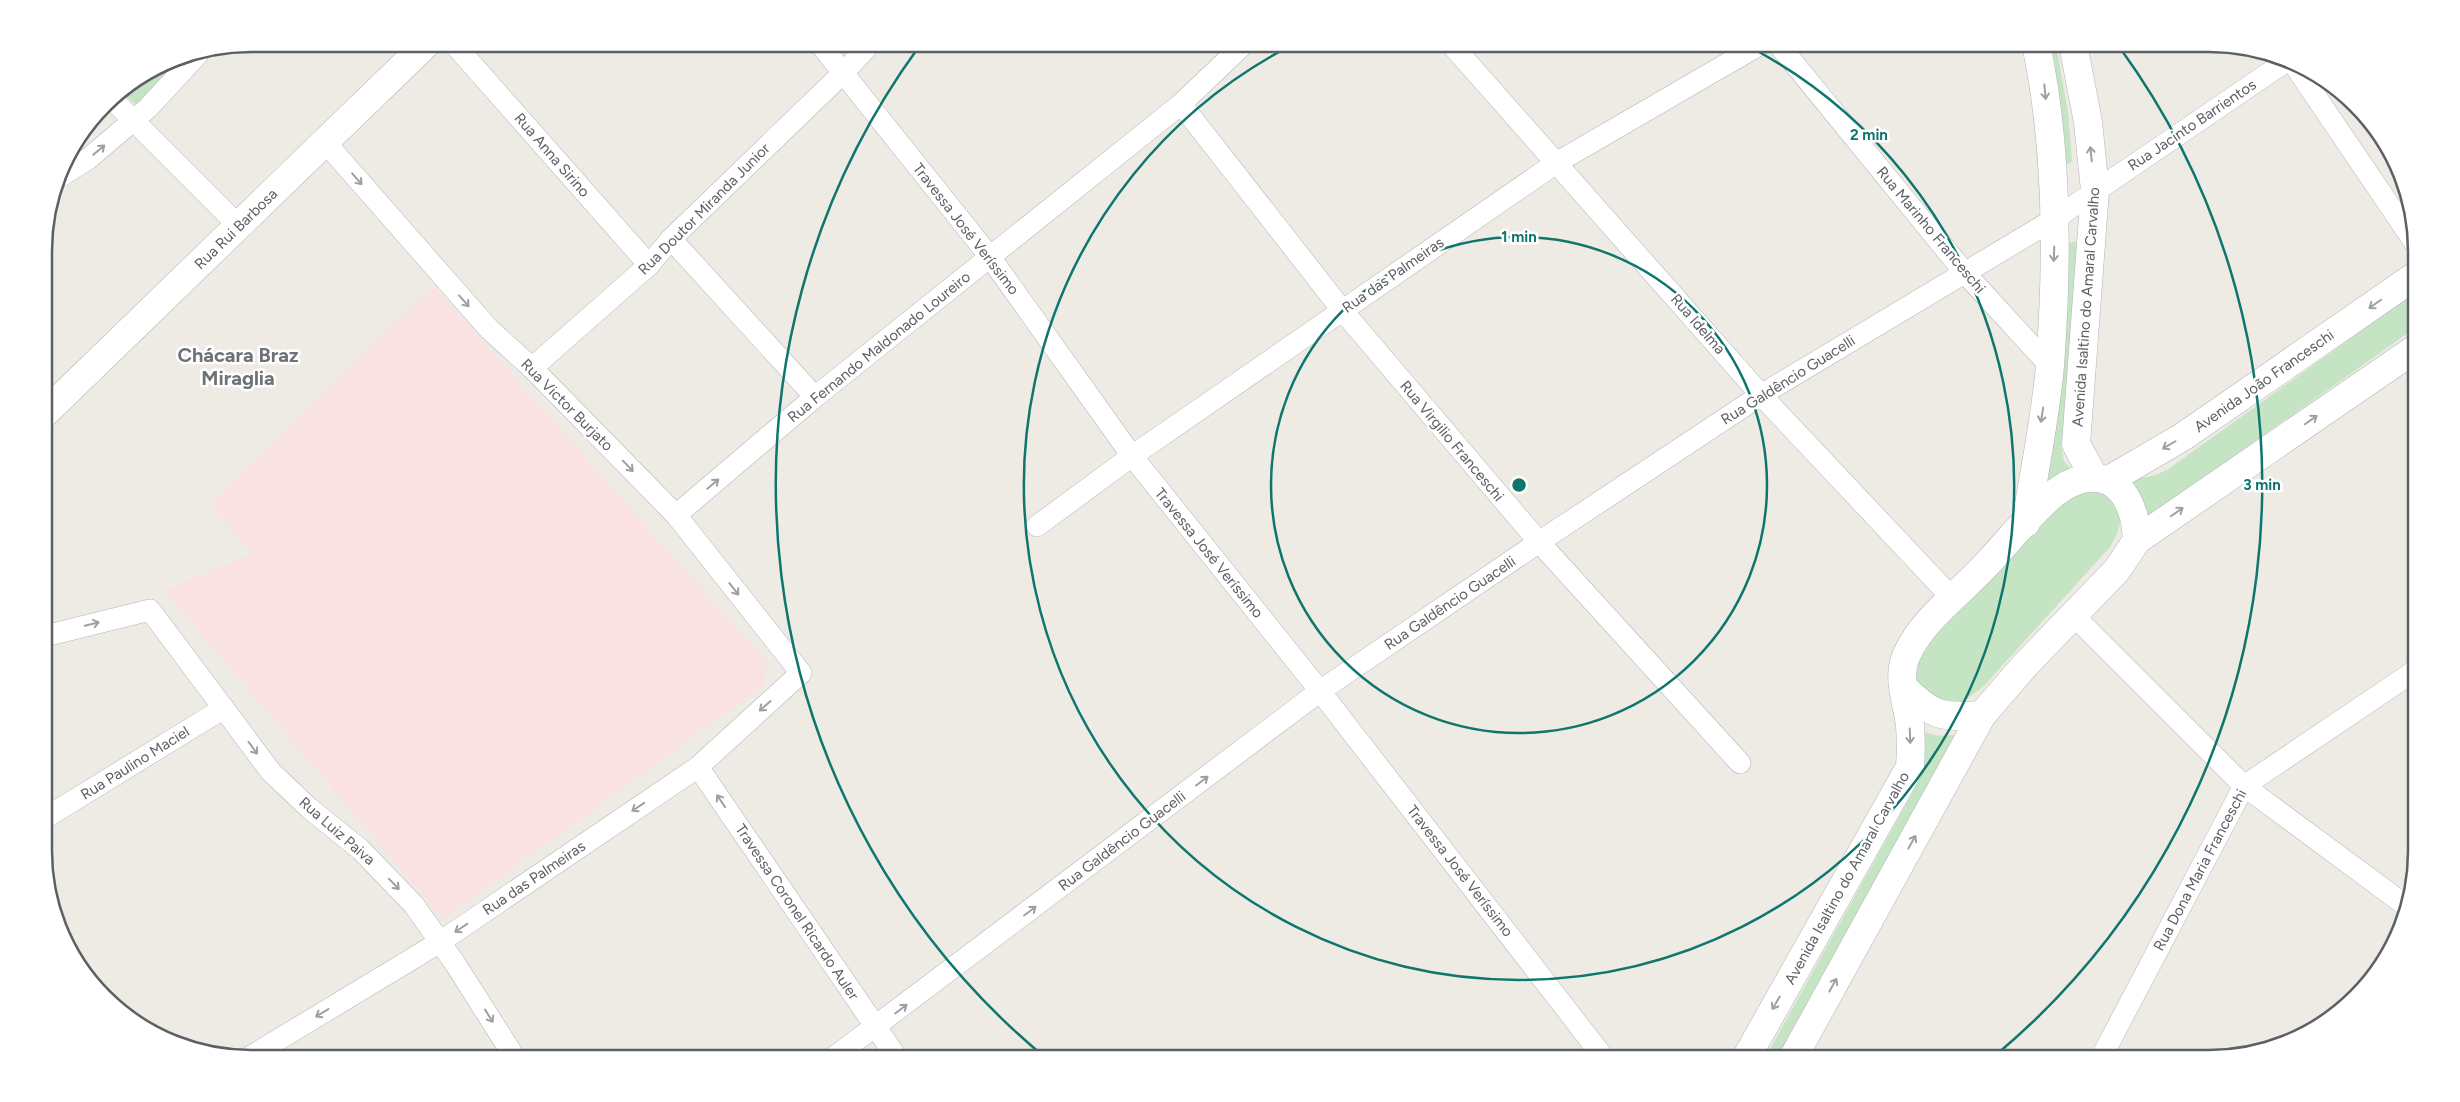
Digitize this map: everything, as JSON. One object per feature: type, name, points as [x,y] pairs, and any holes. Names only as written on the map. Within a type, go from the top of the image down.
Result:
[{"type":"main road","name":"Rua Rui Barbosa","points":[[52,406],[418,52]]},
{"type":"main road","points":[[2026,522],[2050,366],[2056,218],[2044,84],[2038,52]]},
{"type":"main road","name":"Avenida Isaltino do Amaral Carvalho","points":[[2075,52],[2088,122],[2096,190],[2076,444],[2102,478],[2124,496],[2133,514],[2137,540]]},
{"type":"main road","name":"Avenida João Franceschi","points":[[1953,599],[2050,496],[2077,481],[2102,478],[2184,436],[2408,281]]},
{"type":"main road","points":[[1797,1050],[1982,716],[2027,663],[2117,570],[2137,540],[2408,354]]},
{"type":"main road","name":"Avenida Isaltino do Amaral Carvalho","points":[[1751,1050],[1910,767],[1910,727],[1901,675],[1906,656],[1920,630],[1953,599]]},
{"type":"main road","points":[[1904,688],[1925,708],[1953,717],[1982,716]]},
{"type":"street","name":"Rua Anna Sirino","points":[[461,52],[649,266]]},
{"type":"street","name":"Travessa José Veríssimo","points":[[826,52],[990,257],[1132,456],[1320,692],[1598,1050]]},
{"type":"street","name":"Rua Doutor Miranda Junior","points":[[532,368],[649,266],[671,239],[863,52]]},
{"type":"street","name":"Rua Fernando Maldonado Loureiro","points":[[676,515],[815,397],[1181,104],[1236,52]]},
{"type":"street","name":"Rua Idelma","points":[[1458,52],[1761,395],[1953,599]]},
{"type":"street","name":"Rua das Palmeiras","points":[[1037,526],[1132,456],[1556,163],[1748,52]]},
{"type":"street","name":"Rua Marinho Franceschi","points":[[1785,52],[1965,273],[2050,366]]},
{"type":"street","points":[[70,170],[88,159],[134,120],[190,62]]},
{"type":"street","name":"Rua Jacinto Barrientos","points":[[2096,190],[2279,66]]},
{"type":"street","points":[[2302,76],[2406,232]]},
{"type":"street","points":[[118,104],[239,226]]},
{"type":"street","name":"Rua Virgilio Franceschi","points":[[1181,104],[1342,310],[1539,542],[1740,763]]},
{"type":"street","name":"Rua Victor Burjato","points":[[325,142],[489,329],[532,368],[676,515],[801,673]]},
{"type":"street","name":"Rua Galdêncio Guacelli","points":[[844,1050],[1320,692],[1539,542],[1761,395],[2056,218],[2096,190]]},
{"type":"street","points":[[671,239],[815,397]]},
{"type":"street","name":"Rua Luiz Paiva","points":[[52,634],[150,610],[271,772],[310,808],[362,850],[414,905],[510,1050]]},
{"type":"street","points":[[2073,615],[2244,786],[2401,902]]},
{"type":"street","name":"Rua das Palmeiras","points":[[261,1050],[440,942],[698,766],[801,673]]},
{"type":"street","name":"Rua Dona Maria Franceschi","points":[[2105,1050],[2244,786],[2408,675]]},
{"type":"street","name":"Rua Paulino Maciel","points":[[52,814],[224,708]]},
{"type":"street","name":"Travessa Coronel Ricardo Auler","points":[[698,766],[891,1050]]},
{"type":"shaded area","points":[[434,286],[767,663],[764,685],[443,919],[165,591],[253,553],[210,504]]},
{"type":"green space","points":[[2046,52],[2057,52],[2068,113],[2072,161],[2069,164],[2062,162]]},
{"type":"green space","points":[[169,71],[137,106],[127,97],[152,79]]},
{"type":"green space","points":[[2074,241],[2078,244],[2070,391],[2061,446],[2064,461],[2074,474],[2039,485],[2068,244]]},
{"type":"green space","points":[[2408,299],[2408,333],[2143,521],[2129,481],[2167,470]]},
{"type":"green space","points":[[2101,491],[2115,504],[2120,517],[2118,530],[2110,547],[1984,686],[1964,701],[1942,703],[1922,689],[1917,683],[1914,670],[1923,650],[1937,634],[2072,493]]},
{"type":"green space","points":[[1918,728],[1934,735],[1962,734],[1783,1050],[1769,1050],[1914,790],[1920,768]]},
{"type":"district","name":"Chácara Braz Miraglia","points":[[238,366]]}]
